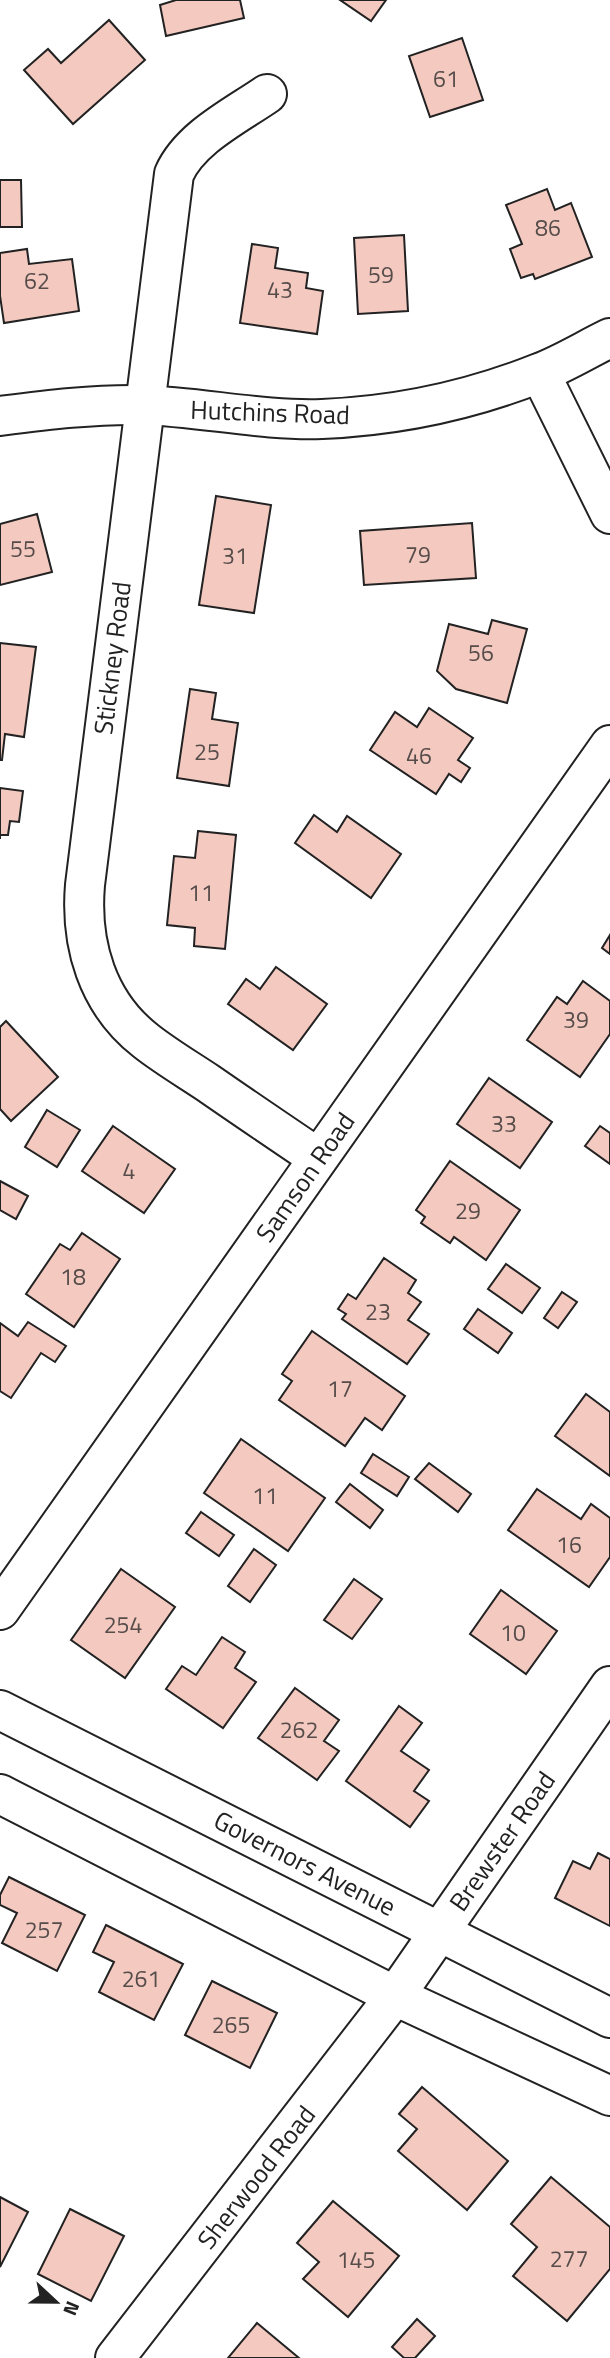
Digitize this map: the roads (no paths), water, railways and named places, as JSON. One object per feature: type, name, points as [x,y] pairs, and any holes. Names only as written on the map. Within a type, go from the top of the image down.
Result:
[{"type":"street","name":"Stickney Road","points":[[267,94],[210,133],[181,159],[174,174],[85,885],[83,920],[89,954],[102,987],[120,1017],[146,1041],[318,1158]]},
{"type":"street","name":"Hutchins Road","points":[[0,416],[100,405],[144,405],[321,419],[406,411],[480,393],[540,373],[610,338]]},
{"type":"street","points":[[540,373],[610,514]]},
{"type":"street","name":"Samson Road","points":[[0,1610],[610,745]]},
{"type":"street","name":"Brewster Road","points":[[395,1996],[610,1686]]},
{"type":"street","name":"Governors Avenue","points":[[0,1710],[610,2018]]},
{"type":"street","points":[[0,1794],[395,1996],[610,2096]]},
{"type":"street","name":"Sherwood Road","points":[[115,2358],[395,1996]]}]
